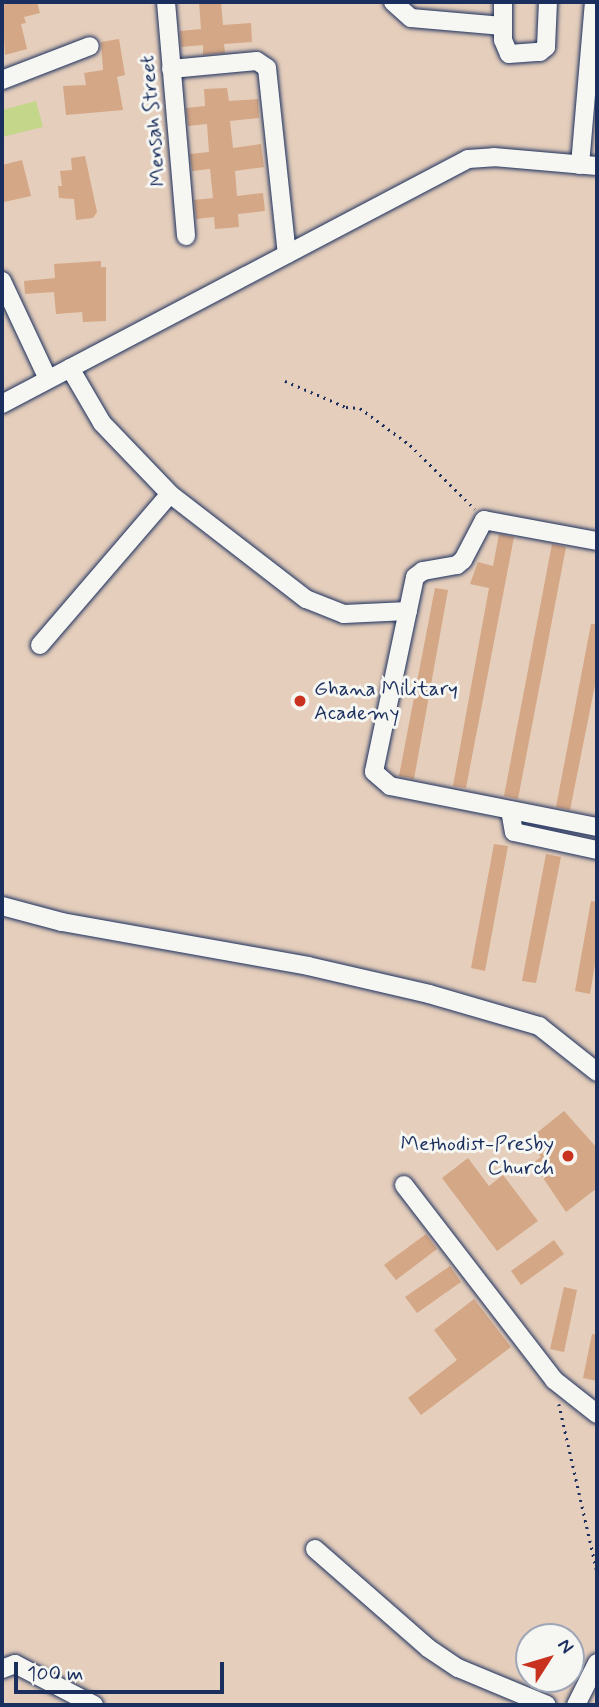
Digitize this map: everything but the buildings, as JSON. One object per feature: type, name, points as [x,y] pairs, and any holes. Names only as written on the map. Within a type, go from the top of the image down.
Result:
[{"type":"street","name":"Mensah Street","points":[[166,2],[186,236]]},
{"type":"street","points":[[393,2],[411,18],[503,26]]},
{"type":"street","points":[[503,2],[503,26],[509,54],[540,52],[549,41],[548,2]]},
{"type":"street","points":[[2,404],[468,159],[494,157],[588,165],[594,2]]},
{"type":"street","points":[[2,80],[90,46]]},
{"type":"street","points":[[171,69],[257,61],[267,68],[272,78],[287,254]]},
{"type":"street","points":[[2,281],[48,380]]},
{"type":"street","points":[[70,368],[102,422],[170,494],[306,599],[345,614],[408,611]]},
{"type":"street","points":[[40,645],[170,494]]},
{"type":"street","points":[[597,541],[484,520],[463,560],[423,571],[415,578],[374,772],[390,786],[597,827]]},
{"type":"street","points":[[510,810],[514,832],[597,850]]},
{"type":"street","points":[[2,906],[62,922],[308,966],[429,994],[539,1026],[597,1072]]},
{"type":"street","points":[[404,1185],[554,1380],[597,1414]]},
{"type":"street","points":[[315,1549],[428,1648],[458,1668],[547,1705]]},
{"type":"street","points":[[576,1705],[597,1663]]},
{"type":"street","points":[[2,1669],[15,1664],[94,1705]]},
{"type":"path","points":[[285,381],[346,407],[360,408],[436,469],[484,520]]},
{"type":"path","points":[[554,1380],[597,1571]]},
{"type":"shaded area","name":"Ghana Military Academy","points":[[2,2],[597,2],[597,1705],[2,1705]]},
{"type":"green space","points":[[36,101],[43,127],[2,137],[2,110]]},
{"type":"place","name":"Ghana Military Academy","points":[[300,701]]},
{"type":"place","name":"Methodist-Presby Church","points":[[568,1156]]}]
